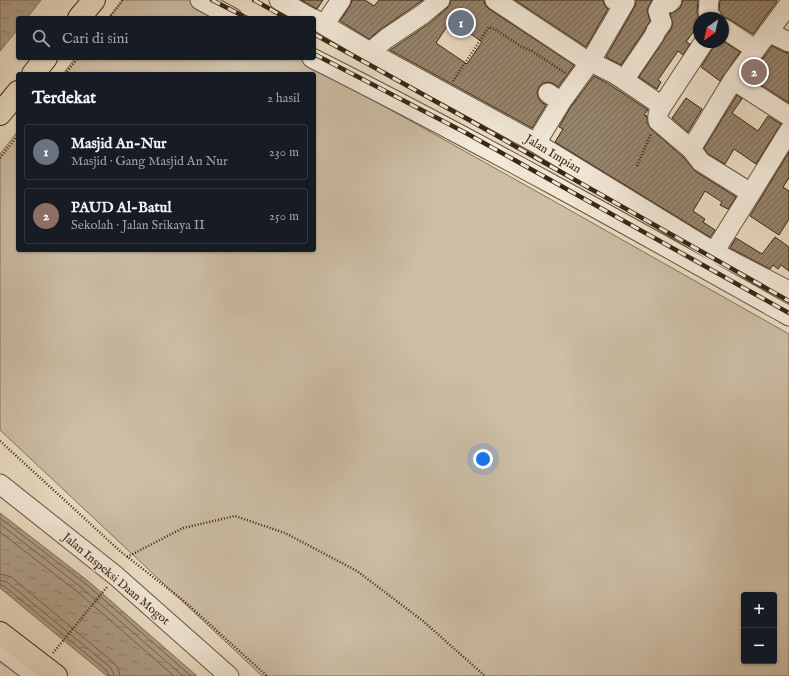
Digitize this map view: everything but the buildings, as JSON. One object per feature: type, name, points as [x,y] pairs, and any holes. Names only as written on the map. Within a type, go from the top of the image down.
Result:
[{"type":"main road","points":[[81,16],[94,0]]},
{"type":"main road","points":[[35,72],[44,60]]},
{"type":"main road","points":[[0,114],[16,94]]},
{"type":"main road","points":[[0,633],[56,676]]},
{"type":"street","points":[[200,0],[229,16]]},
{"type":"street","name":"Jalan Impian","points":[[279,0],[307,16]]},
{"type":"street","points":[[316,21],[341,0]]},
{"type":"street","points":[[370,52],[387,38],[441,0]]},
{"type":"street","points":[[495,0],[581,57],[624,80],[660,113],[701,162],[750,193]]},
{"type":"street","points":[[536,143],[554,98],[577,81],[590,62],[625,2],[623,0],[619,2],[614,0]]},
{"type":"street","points":[[624,80],[662,23],[658,11],[663,2],[669,4],[672,0]]},
{"type":"street","points":[[708,12],[709,0]]},
{"type":"street","points":[[691,149],[733,80],[789,4]]},
{"type":"street","name":"Jalan Impian","points":[[316,21],[536,143],[714,252],[789,291]]},
{"type":"street","points":[[729,32],[755,49]]},
{"type":"street","points":[[768,32],[789,42]]},
{"type":"street","points":[[660,113],[700,48]]},
{"type":"street","points":[[316,60],[519,166],[789,316]]},
{"type":"street","points":[[733,80],[789,116]]},
{"type":"street","points":[[714,252],[789,131]]},
{"type":"street","name":"Jalan Inspeksi Daan Mogot","points":[[0,484],[116,576],[229,676]]},
{"type":"street","points":[[0,649],[36,676]]},
{"type":"street","points":[[0,663],[17,676]]},
{"type":"path","points":[[111,16],[124,0]]},
{"type":"path","points":[[445,93],[489,27],[522,47],[532,51],[577,81]]},
{"type":"path","points":[[67,72],[76,60]]},
{"type":"path","points":[[637,166],[660,113]]},
{"type":"path","points":[[0,158],[16,138]]},
{"type":"path","points":[[0,441],[127,557],[185,602],[267,676]]},
{"type":"path","points":[[127,557],[183,528],[235,516],[285,533],[357,571],[423,621],[485,676]]},
{"type":"path","points":[[54,651],[109,584]]},
{"type":"shaded area","points":[[123,0],[194,0],[223,16],[110,16]]},
{"type":"shaded area","points":[[74,60],[302,60],[789,334],[789,676],[262,676],[0,430],[0,154],[16,134],[16,252],[316,252],[316,72],[64,72]]},
{"type":"water","points":[[0,0],[41,0],[29,16],[16,16],[16,31],[0,51]]},
{"type":"water","points":[[0,513],[88,581],[197,676],[107,676],[0,588]]},
{"type":"railway","points":[[212,0],[243,16]]},
{"type":"railway","points":[[254,0],[282,16]]},
{"type":"railway","points":[[316,35],[789,301]]},
{"type":"railway","points":[[316,55],[466,133],[789,313]]},
{"type":"place","name":"Masjid An-Nur","points":[[461,23]]},
{"type":"place","name":"PAUD Al-Batul","points":[[754,72]]}]
